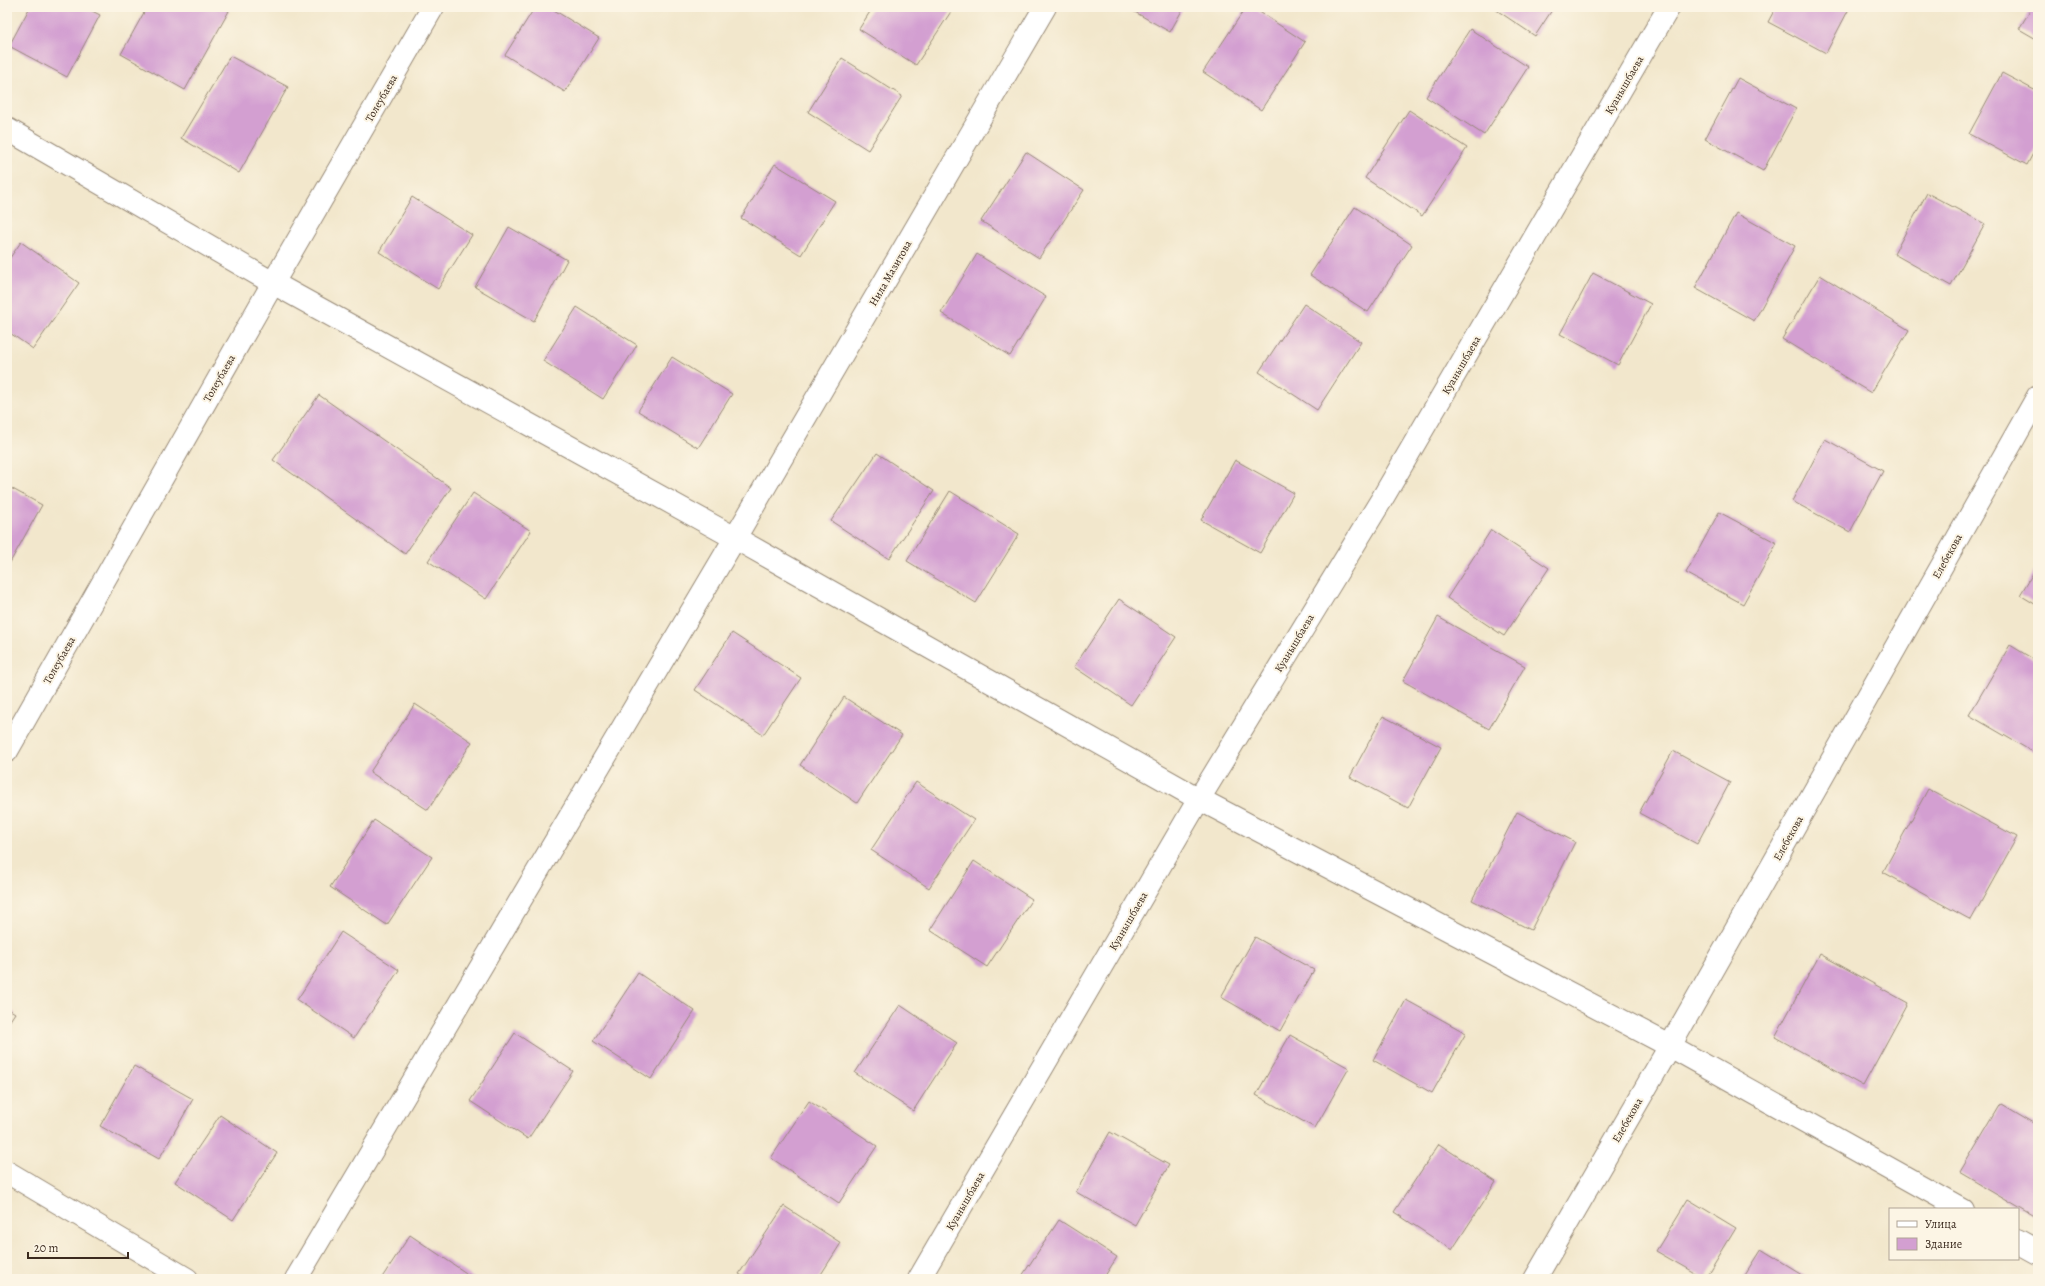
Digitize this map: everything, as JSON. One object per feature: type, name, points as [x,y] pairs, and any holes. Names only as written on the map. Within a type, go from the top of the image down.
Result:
[{"type":"street","name":"Толеубаева","points":[[7,751],[273,283],[433,7]]},
{"type":"street","name":"Нила Мазитова","points":[[296,1279],[735,538],[1045,7]]},
{"type":"street","name":"Куанышбаева","points":[[919,1279],[1199,799],[1382,500],[1669,7]]},
{"type":"street","points":[[7,130],[273,283],[735,538],[1199,799],[1670,1046],[1960,1208]]},
{"type":"street","name":"Елебекова","points":[[1535,1279],[1670,1046],[2038,396]]},
{"type":"street","points":[[7,1172],[187,1279]]},
{"type":"street","points":[[2019,1242],[2038,1252]]},
{"type":"building","points":[[30,7],[84,7],[100,15],[67,77],[9,46]]},
{"type":"building","points":[[147,7],[222,7],[229,11],[185,90],[121,54]]},
{"type":"building","points":[[535,7],[549,7],[599,38],[565,92],[505,55]]},
{"type":"building","points":[[873,7],[954,7],[916,65],[859,29]]},
{"type":"building","points":[[1126,7],[1184,7],[1170,32]]},
{"type":"building","points":[[1246,7],[1252,7],[1305,42],[1261,110],[1203,72]]},
{"type":"building","points":[[1492,7],[1554,7],[1535,36]]},
{"type":"building","points":[[1776,7],[1850,7],[1826,53],[1768,22]]},
{"type":"building","points":[[2032,7],[2038,7],[2038,40],[2019,29]]},
{"type":"building","points":[[1470,29],[1528,67],[1484,135],[1426,97]]},
{"type":"building","points":[[230,56],[288,87],[239,173],[181,138]]},
{"type":"building","points":[[842,58],[902,96],[868,150],[808,112]]},
{"type":"building","points":[[2002,73],[2038,92],[2038,144],[2027,165],[1969,134]]},
{"type":"building","points":[[1738,78],[1796,109],[1763,171],[1705,139]]},
{"type":"building","points":[[1409,110],[1467,148],[1422,216],[1365,178]]},
{"type":"building","points":[[1026,152],[1084,190],[1039,258],[981,221]]},
{"type":"building","points":[[775,164],[835,201],[801,255],[741,218]]},
{"type":"building","points":[[1927,193],[1985,224],[1951,286],[1894,254]]},
{"type":"building","points":[[412,197],[472,235],[438,289],[379,252]]},
{"type":"building","points":[[1355,207],[1412,245],[1368,312],[1310,275]]},
{"type":"building","points":[[1736,213],[1795,246],[1754,321],[1695,288]]},
{"type":"building","points":[[509,227],[567,260],[534,321],[475,287]]},
{"type":"building","points":[[21,242],[79,283],[33,349],[7,331],[7,262]]},
{"type":"building","points":[[977,254],[1046,297],[1010,356],[941,313]]},
{"type":"building","points":[[1593,273],[1651,304],[1618,365],[1560,334]]},
{"type":"building","points":[[1820,275],[1909,330],[1871,393],[1782,339]]},
{"type":"building","points":[[1304,304],[1361,342],[1317,410],[1259,372]]},
{"type":"building","points":[[577,307],[637,345],[603,399],[543,361]]},
{"type":"building","points":[[672,357],[732,394],[698,448],[638,411]]},
{"type":"building","points":[[319,395],[451,488],[405,554],[273,460]]},
{"type":"building","points":[[1825,439],[1883,471],[1850,532],[1792,501]]},
{"type":"building","points":[[877,453],[934,491],[889,559],[831,521]]},
{"type":"building","points":[[1235,460],[1294,493],[1260,553],[1201,520]]},
{"type":"building","points":[[7,486],[42,505],[7,568]]},
{"type":"building","points":[[950,491],[1019,534],[976,603],[907,561]]},
{"type":"building","points":[[473,493],[531,531],[486,599],[428,561]]},
{"type":"building","points":[[1719,512],[1777,543],[1743,604],[1686,573]]},
{"type":"building","points":[[1491,530],[1549,568],[1504,636],[1447,598]]},
{"type":"building","points":[[2038,565],[2038,606],[2020,595]]},
{"type":"building","points":[[1119,599],[1176,637],[1131,705],[1074,667]]},
{"type":"building","points":[[1438,617],[1525,666],[1489,729],[1403,681]]},
{"type":"building","points":[[732,633],[801,678],[763,735],[695,690]]},
{"type":"building","points":[[2010,645],[2038,662],[2038,755],[1969,715]]},
{"type":"building","points":[[844,697],[902,735],[857,803],[800,765]]},
{"type":"building","points":[[415,704],[472,742],[428,810],[370,772]]},
{"type":"building","points":[[1383,716],[1441,747],[1408,808],[1350,777]]},
{"type":"building","points":[[1673,751],[1730,782],[1697,844],[1639,813]]},
{"type":"building","points":[[916,782],[974,820],[929,888],[871,850]]},
{"type":"building","points":[[1928,789],[2017,837],[1971,920],[1883,872]]},
{"type":"building","points":[[1517,812],[1575,842],[1531,930],[1472,900]]},
{"type":"building","points":[[374,820],[432,857],[387,925],[330,887]]},
{"type":"building","points":[[974,861],[1032,899],[987,967],[930,930]]},
{"type":"building","points":[[341,932],[399,970],[354,1038],[297,1000]]},
{"type":"building","points":[[1255,937],[1314,970],[1280,1031],[1221,997]]},
{"type":"building","points":[[1820,954],[1908,1003],[1863,1086],[1775,1037]]},
{"type":"building","points":[[638,973],[695,1011],[651,1079],[593,1041]]},
{"type":"building","points":[[1406,1000],[1466,1033],[1432,1093],[1373,1060]]},
{"type":"building","points":[[900,1005],[957,1043],[913,1111],[855,1073]]},
{"type":"building","points":[[7,1008],[15,1013],[7,1025]]},
{"type":"building","points":[[515,1033],[573,1071],[528,1139],[470,1101]]},
{"type":"building","points":[[1290,1035],[1349,1068],[1315,1128],[1256,1095]]},
{"type":"building","points":[[134,1066],[193,1099],[159,1159],[100,1126]]},
{"type":"building","points":[[809,1101],[877,1146],[839,1203],[771,1158]]},
{"type":"building","points":[[2001,1104],[2038,1126],[2038,1219],[1960,1173]]},
{"type":"building","points":[[220,1115],[277,1153],[233,1220],[175,1182]]},
{"type":"building","points":[[1110,1132],[1169,1165],[1135,1225],[1076,1192]]},
{"type":"building","points":[[1439,1144],[1496,1182],[1452,1250],[1394,1212]]},
{"type":"building","points":[[1688,1199],[1736,1228],[1705,1279],[1656,1251]]},
{"type":"building","points":[[784,1206],[841,1243],[818,1279],[747,1279],[739,1274]]},
{"type":"building","points":[[1059,1220],[1117,1257],[1103,1279],[1020,1279]]},
{"type":"building","points":[[410,1235],[475,1279],[381,1279]]},
{"type":"building","points":[[1761,1249],[1810,1279],[1742,1279]]}]
